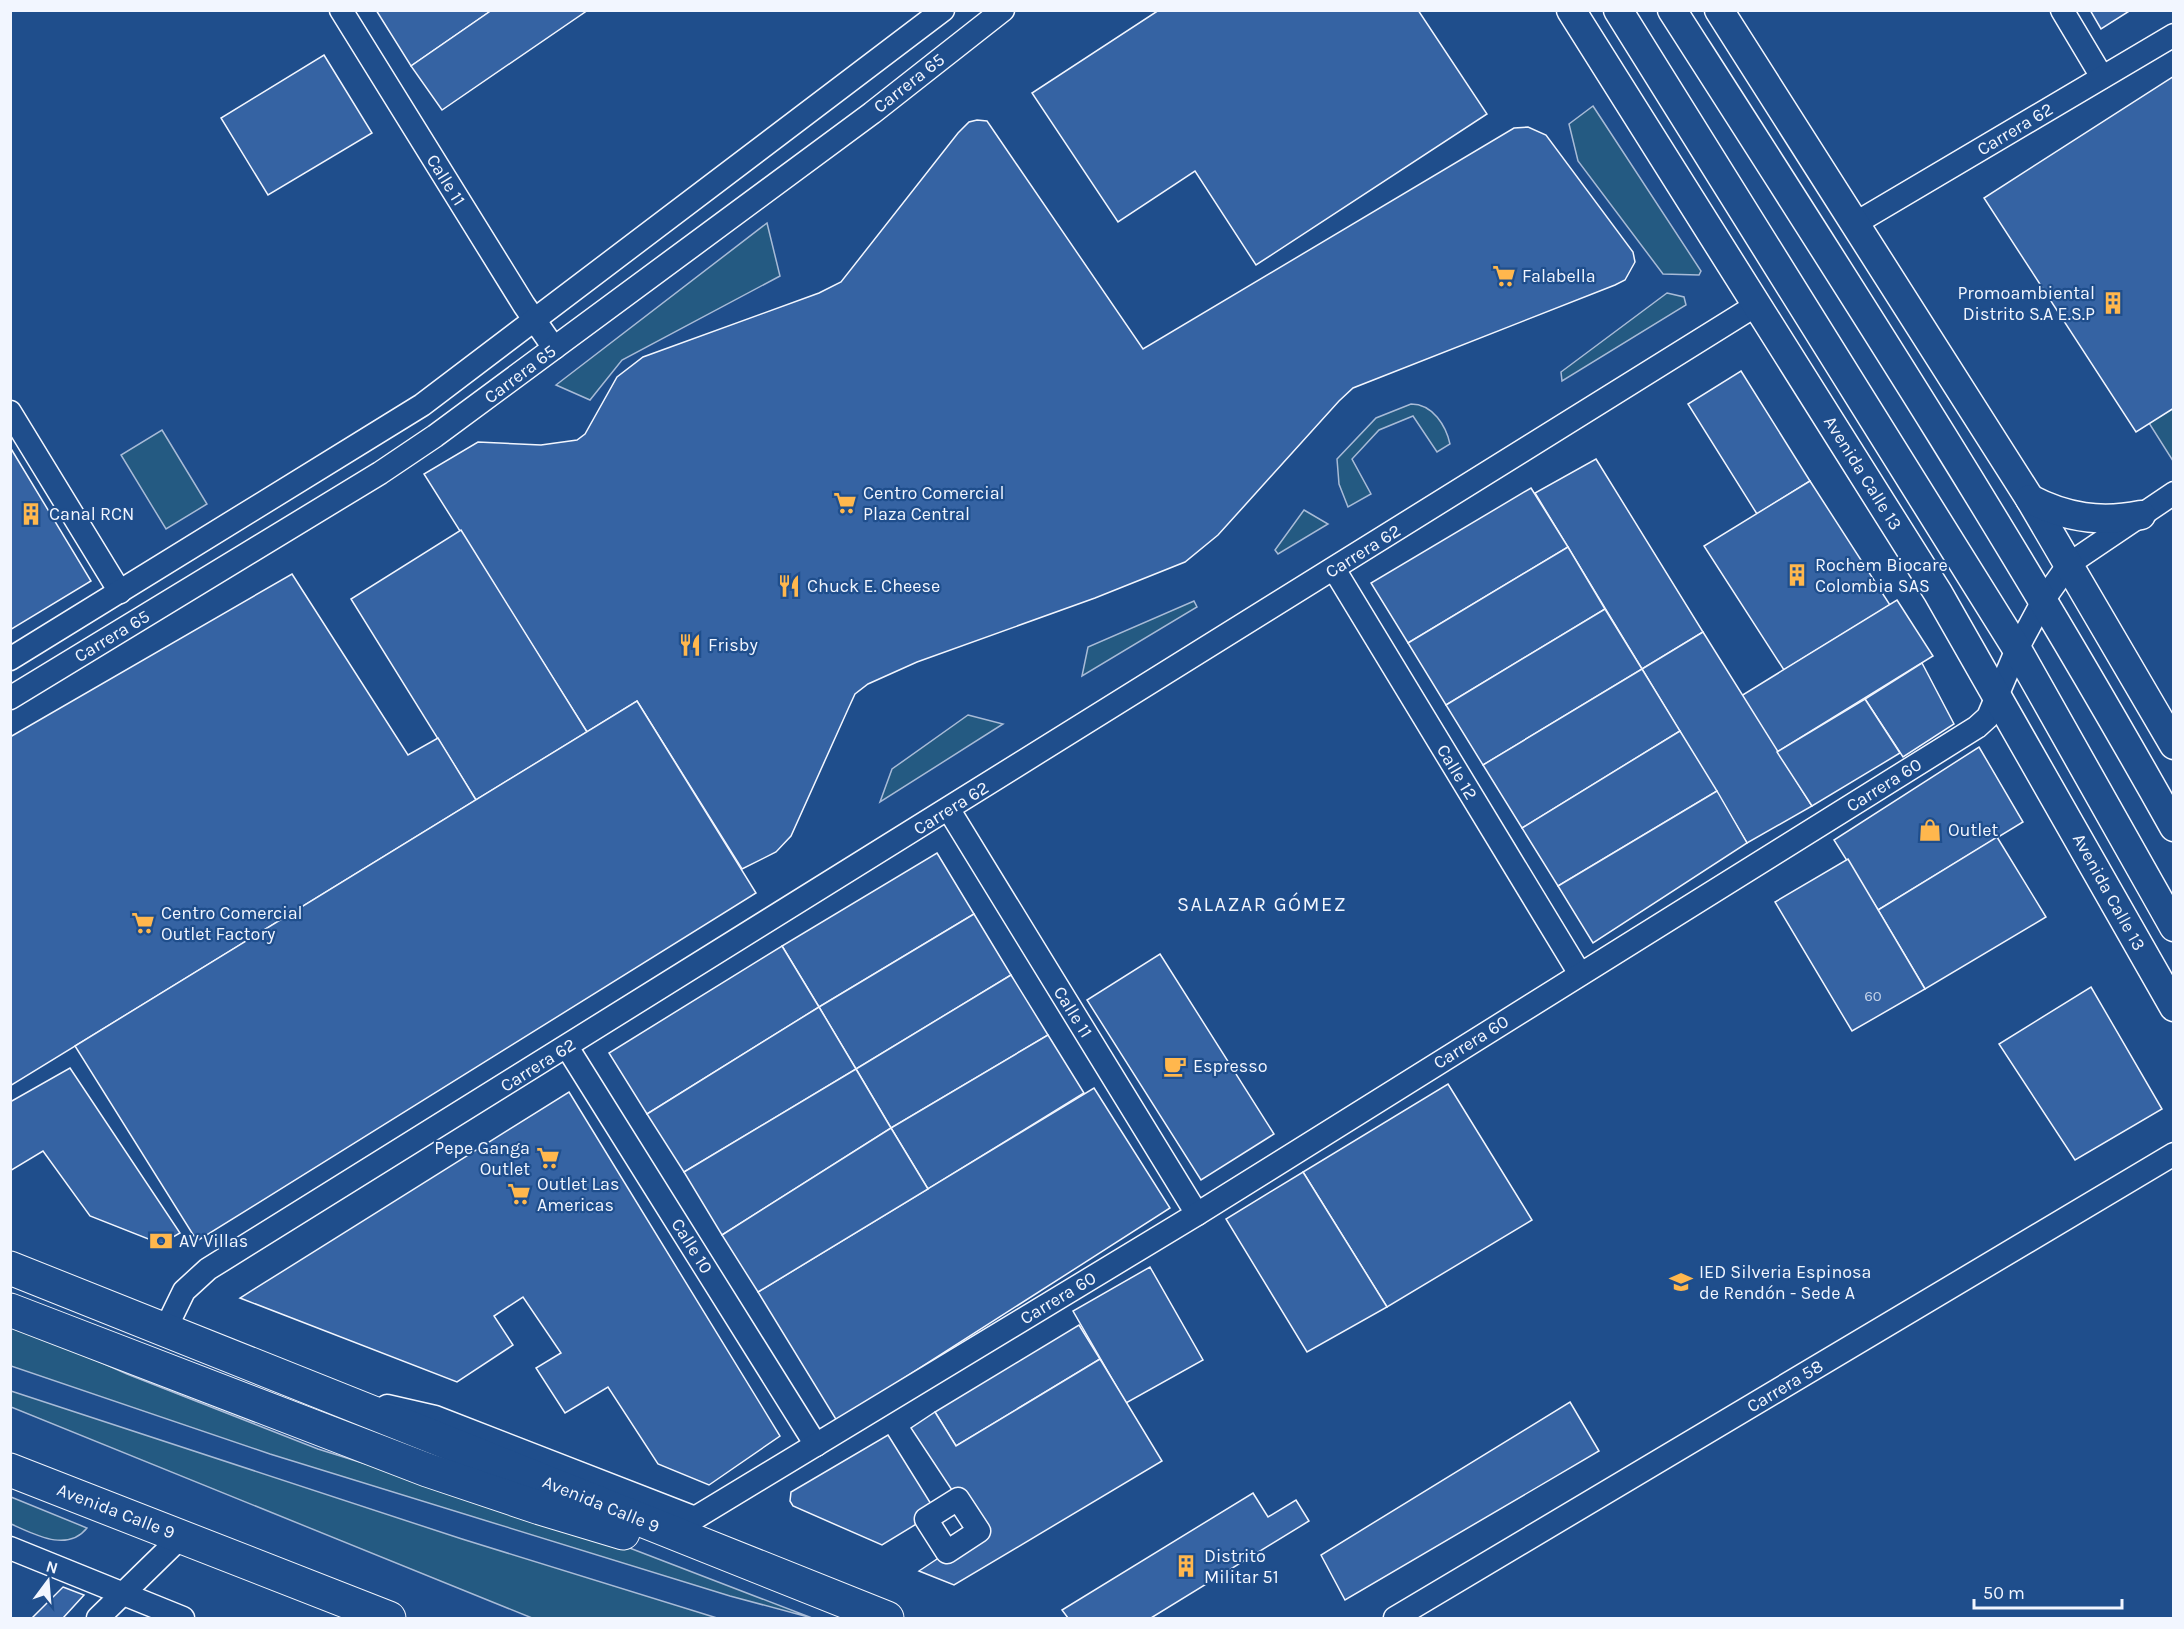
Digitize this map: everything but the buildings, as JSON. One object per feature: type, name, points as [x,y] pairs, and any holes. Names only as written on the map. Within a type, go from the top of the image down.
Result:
[{"type":"highway","name":"Avenida Calle 9","points":[[10,1268],[887,1618]]},
{"type":"highway","points":[[10,1310],[427,1470],[550,1511],[800,1584]]},
{"type":"highway","name":"Avenida Calle 9","points":[[10,1470],[389,1618]]},
{"type":"highway","points":[[695,1518],[800,1584]]},
{"type":"main road","name":"Avenida Calle 13","points":[[1571,10],[1938,593],[2174,1007]]},
{"type":"main road","name":"Avenida Calle 13","points":[[1618,10],[2017,649],[2174,927]]},
{"type":"main road","points":[[1672,10],[1885,342],[2044,599],[2174,827]]},
{"type":"main road","points":[[1719,10],[2030,499],[2174,745]]},
{"type":"main road","points":[[1884,267],[1885,342]]},
{"type":"main road","points":[[1764,314],[1837,362]]},
{"type":"main road","points":[[2030,499],[2078,518],[2120,519],[2141,515]]},
{"type":"street","name":"Calle 11","points":[[340,10],[554,348]]},
{"type":"street","name":"Carrera 65","points":[[10,698],[392,466],[863,119],[1003,10]]},
{"type":"street","points":[[2062,10],[2102,77]]},
{"type":"street","name":"Carrera 65","points":[[10,659],[393,424],[932,14]]},
{"type":"street","name":"Carrera 62","points":[[1856,223],[2174,35]]},
{"type":"street","name":"Carrera 62","points":[[165,1330],[184,1291],[199,1275],[1334,569],[1764,314]]},
{"type":"street","points":[[10,412],[120,592]]},
{"type":"street","name":"Carrera 60","points":[[695,1518],[1197,1214],[1977,727],[1988,717],[2017,649],[2044,599],[2069,564],[2174,493]]},
{"type":"street","name":"Calle 12","points":[[1334,569],[1580,974]]},
{"type":"street","name":"Calle 11","points":[[949,810],[1197,1214]]},
{"type":"street","name":"Calle 10","points":[[567,1047],[816,1445]]},
{"type":"street","name":"Carrera 58","points":[[1395,1618],[2174,1154]]},
{"type":"street","name":"Avenida Calle 9","points":[[314,1390],[435,1416],[695,1518]]},
{"type":"street","points":[[98,1618],[181,1537]]},
{"type":"street","points":[[10,1548],[183,1618]]},
{"type":"shaded area","points":[[1593,106],[1701,271],[1699,275],[1663,274],[1578,161],[1569,124]]},
{"type":"shaded area","points":[[767,223],[780,276],[622,360],[590,400],[556,385]]},
{"type":"shaded area","points":[[1667,293],[1684,297],[1686,305],[1562,381],[1561,372]]},
{"type":"shaded area","points":[[1411,404],[1426,408],[1437,417],[1442,423],[1450,444],[1437,452],[1413,416],[1379,430],[1352,459],[1371,494],[1348,507],[1339,484],[1337,459],[1376,418]]},
{"type":"shaded area","points":[[2173,408],[2173,461],[2149,423]]},
{"type":"shaded area","points":[[162,430],[207,504],[166,529],[121,455]]},
{"type":"shaded area","points":[[1304,510],[1328,524],[1278,554],[1275,550]]},
{"type":"shaded area","points":[[1194,601],[1197,607],[1082,676],[1088,647]]},
{"type":"shaded area","points":[[968,715],[1003,724],[880,802],[892,769]]},
{"type":"shaded area","points":[[10,1322],[127,1374],[318,1449],[614,1542],[812,1618],[730,1596],[270,1454],[11,1366]]},
{"type":"shaded area","points":[[11,1391],[462,1539],[717,1618],[532,1618],[11,1407]]},
{"type":"shaded area","points":[[11,1497],[87,1528],[70,1539],[60,1540],[30,1532],[11,1524]]},
{"type":"place","name":"Falabella","points":[[1504,276]]},
{"type":"place","name":"Promoambiental Distrito S.A E.S.P","points":[[2113,303]]},
{"type":"place","name":"Centro Comercial Plaza Central","points":[[845,503]]},
{"type":"place","name":"Canal RCN","points":[[31,514]]},
{"type":"place","name":"Rochem Biocare Colombia SAS","points":[[1797,575]]},
{"type":"place","name":"Chuck E. Cheese","points":[[789,586]]},
{"type":"place","name":"Frisby","points":[[690,645]]},
{"type":"place","name":"Outlet","points":[[1930,830]]},
{"type":"place","name":"Centro Comercial Outlet Factory","points":[[143,923]]},
{"type":"place","name":"Espresso","points":[[1175,1066]]},
{"type":"place","name":"Pepe Ganga Outlet","points":[[548,1158]]},
{"type":"place","name":"Outlet Las Americas","points":[[519,1194]]},
{"type":"place","name":"AV Villas","points":[[161,1241]]},
{"type":"place","name":"IED Silveria Espinosa de Rendón - Sede A","points":[[1681,1282]]},
{"type":"place","name":"Distrito Militar 51","points":[[1186,1566]]},
{"type":"district","name":"SALAZAR GÓMEZ","points":[[1262,904]]}]
